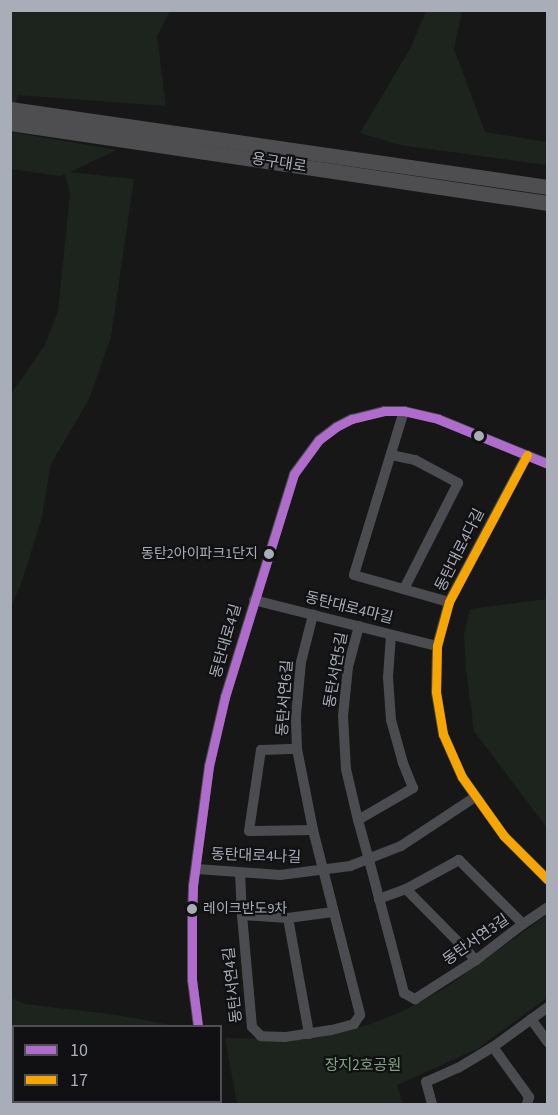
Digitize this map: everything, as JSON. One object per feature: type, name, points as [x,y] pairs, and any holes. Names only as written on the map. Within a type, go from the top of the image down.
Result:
[{"type":"highway","name":"용구대로","points":[[10,109],[335,154],[548,187]]},
{"type":"highway","name":"용구대로","points":[[10,123],[548,203]]},
{"type":"street","name":"동탄대로4길","points":[[198,1025],[192,980],[193,886],[197,869],[204,796],[215,736],[288,490],[304,458],[319,440],[352,419],[384,411],[404,411],[438,419],[548,464]]},
{"type":"street","points":[[404,411],[354,575],[449,602]]},
{"type":"street","points":[[391,455],[415,460],[458,483],[404,589]]},
{"type":"street","name":"동탄대로4다길","points":[[527,455],[449,602],[436,646],[436,693],[443,734],[451,757],[475,797],[516,849],[548,880]]},
{"type":"street","name":"동탄대로4마길","points":[[254,600],[436,646]]},
{"type":"street","name":"동탄서연6길","points":[[297,749],[261,750],[249,831],[312,830],[297,749],[296,715],[301,662],[313,615]]},
{"type":"street","name":"동탄서연5길","points":[[359,627],[348,667],[343,716],[346,769],[369,860]]},
{"type":"street","points":[[358,820],[413,788],[403,763],[391,720],[388,677],[391,635]]},
{"type":"street","name":"동탄대로4나길","points":[[197,869],[280,875],[322,871],[369,860],[415,838],[475,797]]},
{"type":"street","name":"동탄서연4길","points":[[240,873],[252,1027],[261,1036],[309,1034],[354,1024],[360,1016],[312,830]]},
{"type":"street","name":"동탄서연3길","points":[[369,860],[379,900],[404,993],[415,999],[476,960],[524,924],[459,860],[406,889],[379,900]]},
{"type":"street","points":[[406,889],[476,960]]},
{"type":"street","points":[[524,924],[548,907]]},
{"type":"street","points":[[242,915],[288,918],[333,912]]},
{"type":"street","points":[[288,918],[309,1034]]},
{"type":"street","points":[[432,1104],[426,1082],[459,1068],[493,1047],[548,1007]]},
{"type":"street","points":[[531,1019],[548,1042]]},
{"type":"street","points":[[493,1047],[529,1096],[526,1104]]},
{"type":"green space","points":[[11,11],[170,11],[157,36],[166,106],[18,95],[11,123]]},
{"type":"green space","points":[[426,11],[462,11],[454,49],[485,132],[547,142],[547,165],[400,145],[360,133],[411,47]]},
{"type":"green space","points":[[11,132],[117,150],[70,172],[134,179],[111,337],[89,399],[51,464],[41,521],[20,587],[11,606],[11,394],[45,345],[58,311],[70,194],[65,174],[60,176],[11,169]]},
{"type":"green space","points":[[548,599],[547,828],[474,731],[464,635],[470,609]]},
{"type":"green space","name":"장지2호공원","points":[[547,915],[547,998],[477,1049],[397,1085],[403,1104],[237,1104],[225,1038],[302,1040],[368,1025],[401,1012],[445,988]]},
{"type":"green space","points":[[11,998],[25,1004],[117,1015],[171,1025],[12,1025],[12,1066],[10,1065]]},
{"type":"transit line","name":"10","points":[[198,1025],[192,980],[193,886],[209,766],[225,697],[294,474],[319,440],[336,427],[352,419],[384,411],[404,411],[438,419],[548,464]]},
{"type":"transit line","name":"17","points":[[527,455],[449,602],[437,646],[436,692],[443,734],[462,777],[504,836],[548,880]]},
{"type":"place","name":"동탄2아이파크1단지","points":[[269,554]]},
{"type":"place","name":"레이크반도9차","points":[[192,909]]}]
